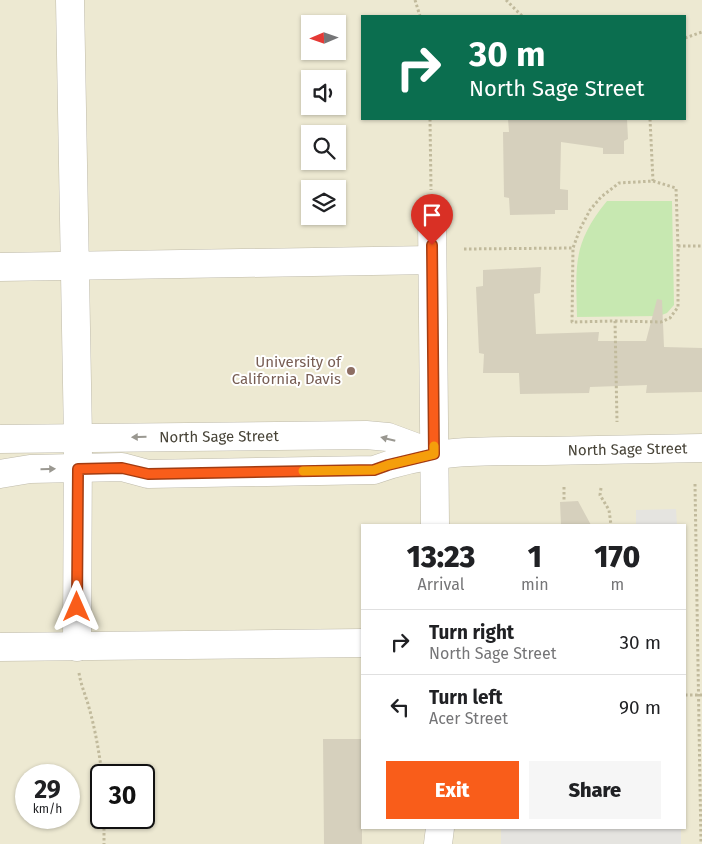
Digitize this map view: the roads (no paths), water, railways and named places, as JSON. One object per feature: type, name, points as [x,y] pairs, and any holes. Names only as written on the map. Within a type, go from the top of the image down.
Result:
[{"type":"street","points":[[70,0],[78,438],[76,646]]},
{"type":"street","points":[[432,215],[436,524]]},
{"type":"street","points":[[0,267],[432,260]]},
{"type":"street","name":"North Sage Street","points":[[0,439],[366,435],[388,438],[434,454]]},
{"type":"street","name":"North Sage Street","points":[[0,474],[30,469],[122,468],[148,474],[374,470],[434,454],[473,451],[702,448]]},
{"type":"street","points":[[0,647],[361,643]]},
{"type":"street","points":[[438,844],[440,829]]},
{"type":"place","name":"University of California, Davis","points":[[351,371]]}]
